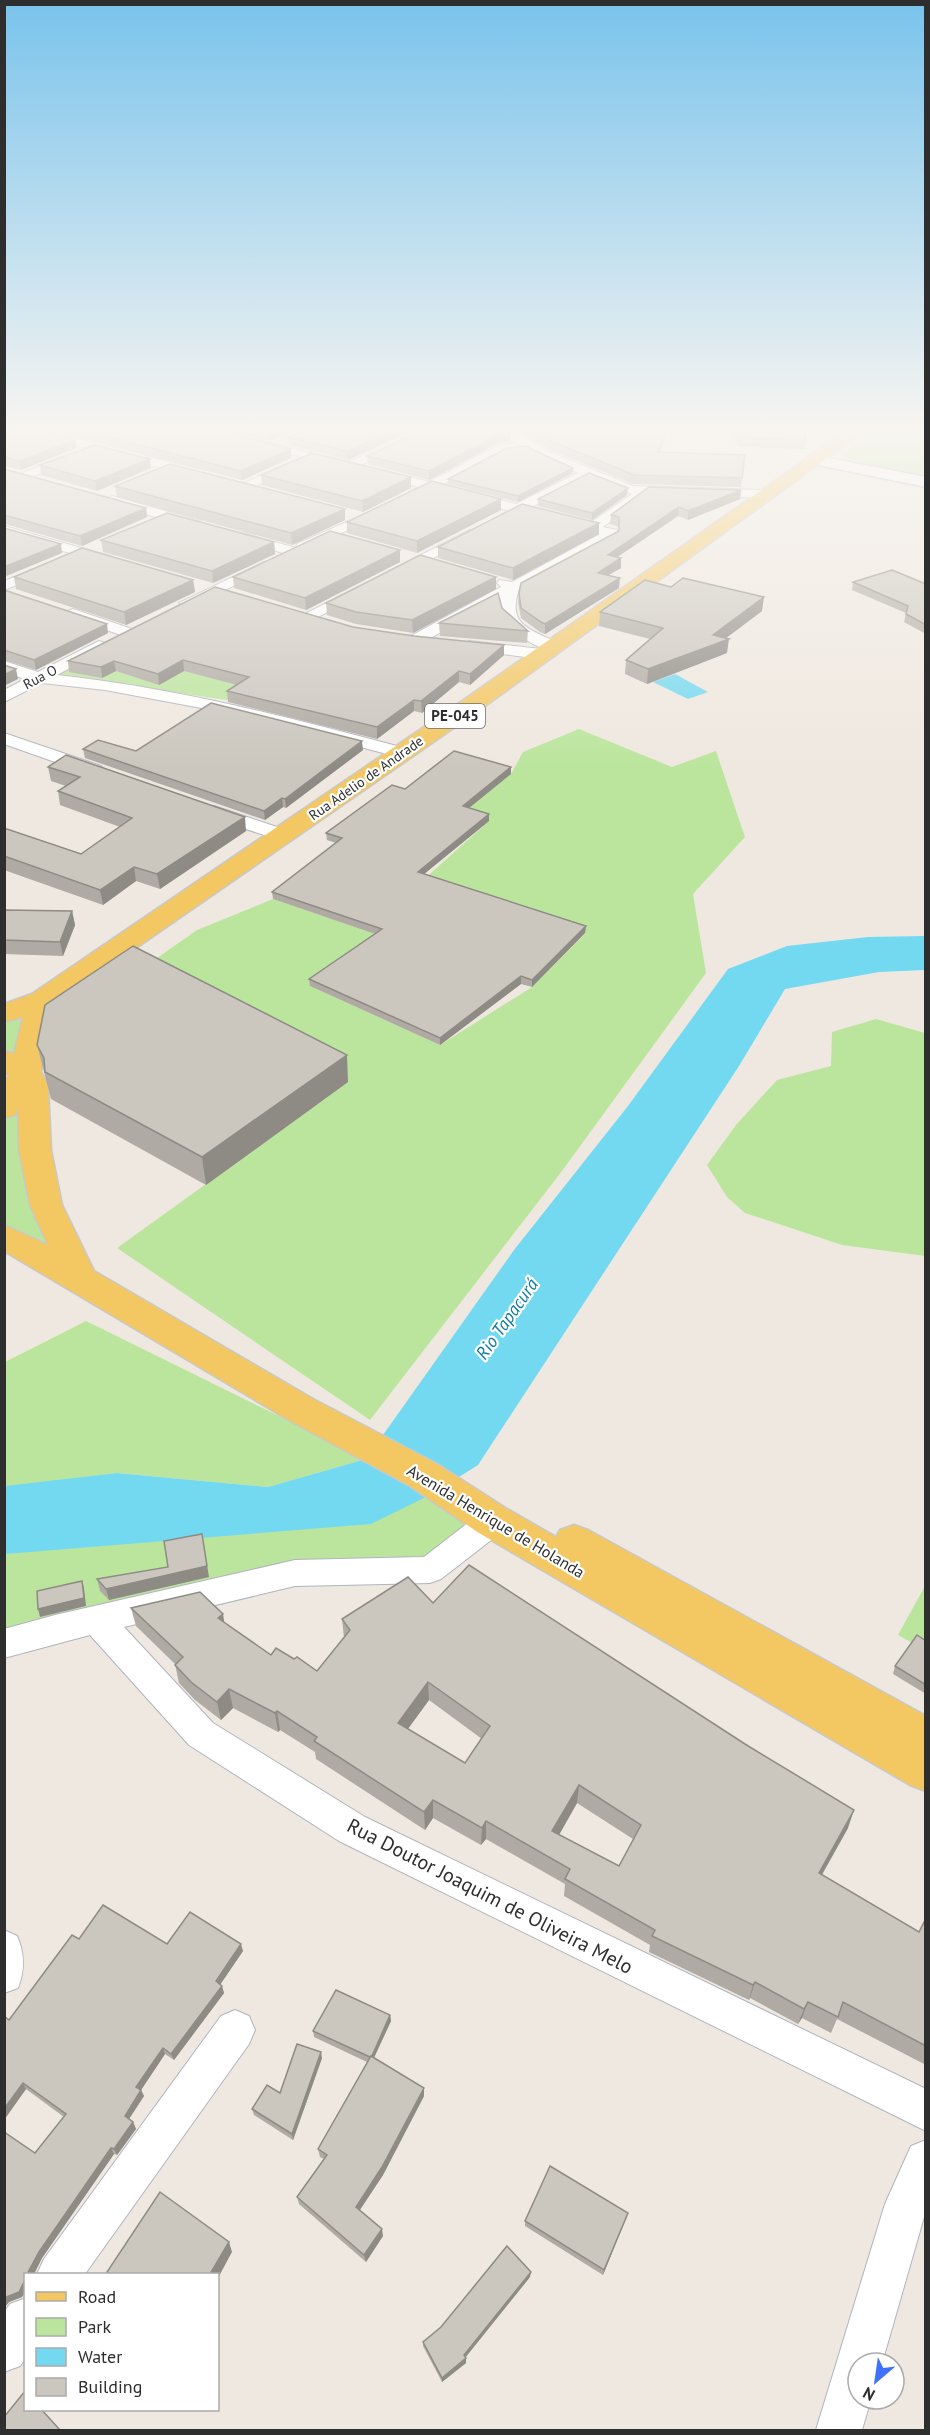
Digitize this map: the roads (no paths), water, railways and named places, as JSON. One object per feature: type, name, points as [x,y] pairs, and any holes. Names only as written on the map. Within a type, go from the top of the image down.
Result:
[{"type":"main road","name":"Rua Adelio de Andrade","points":[[4,1014],[42,1000],[402,753],[703,540]]},
{"type":"main road","points":[[4,1108],[15,1066],[31,1038],[42,1000]]},
{"type":"main road","points":[[15,1066],[34,1093],[35,1150],[46,1205],[81,1277]]},
{"type":"main road","name":"Avenida Henrique de Holanda","points":[[4,1236],[81,1277],[300,1409],[479,1510],[926,1770]]},
{"type":"main road","points":[[479,1510],[507,1506],[733,1629],[926,1740]]},
{"type":"street","points":[[36,540],[127,566]]},
{"type":"street","points":[[250,540],[294,552]]},
{"type":"street","points":[[170,611],[320,540]]},
{"type":"street","points":[[341,540],[350,542]]},
{"type":"street","points":[[326,622],[302,616],[373,584],[458,540]]},
{"type":"street","points":[[547,650],[409,639],[512,588],[600,540]]},
{"type":"street","points":[[8,591],[104,544]]},
{"type":"street","points":[[395,554],[440,566]]},
{"type":"street","points":[[494,580],[512,588]]},
{"type":"street","points":[[192,584],[234,596]]},
{"type":"street","points":[[512,588],[506,608],[510,618],[547,650]]},
{"type":"street","name":"Rua O","points":[[4,697],[133,629],[60,610]]},
{"type":"street","points":[[4,666],[38,678],[105,685],[246,711],[402,753]]},
{"type":"street","points":[[4,738],[108,775]]},
{"type":"street","points":[[195,805],[282,835]]},
{"type":"street","points":[[4,1644],[295,1573],[430,1570],[479,1510]]},
{"type":"street","name":"Rua Doutor Joaquim de Oliveira Melo","points":[[97,1620],[201,1734],[352,1828],[926,2111]]},
{"type":"street","points":[[4,1949],[4,1974]]},
{"type":"street","points":[[60,2273],[235,2030]]},
{"type":"street","points":[[862,2351],[906,2204],[926,2161]]},
{"type":"street","points":[[4,2350],[24,2323]]},
{"type":"street","points":[[839,2430],[846,2406]]},
{"type":"water","points":[[675,674],[708,692],[688,699],[653,682]]},
{"type":"water","name":"Rio Tapacurá","points":[[925,936],[925,970],[879,972],[785,989],[739,1066],[478,1465],[432,1494],[371,1524],[5,1554],[5,1486],[117,1473],[268,1487],[366,1459],[514,1250],[628,1106],[728,969],[787,946],[868,937]]}]
